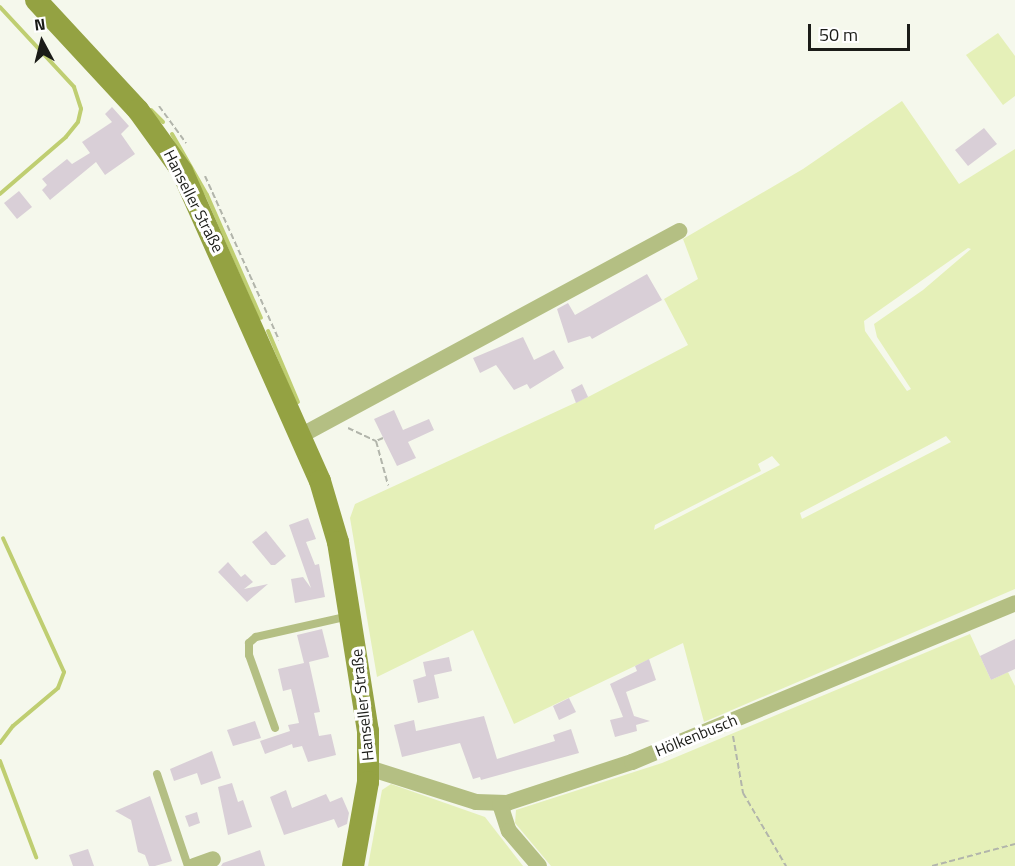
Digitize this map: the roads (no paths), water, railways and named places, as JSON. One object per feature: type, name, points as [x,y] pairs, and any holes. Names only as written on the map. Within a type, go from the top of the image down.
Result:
[{"type":"main road","name":"Hanseller Straße","points":[[36,0],[138,110],[169,151],[195,197],[302,435],[336,530],[367,717],[369,768],[353,866]]},
{"type":"street","points":[[302,435],[679,231]]},
{"type":"street","name":"Hölkenbusch","points":[[369,768],[476,802],[500,804],[587,778],[732,722],[1015,603]]},
{"type":"street","points":[[500,804],[509,831],[539,866]]},
{"type":"street","points":[[194,866],[213,859]]},
{"type":"lane","points":[[275,728],[249,655],[249,643],[256,637],[351,615]]},
{"type":"lane","points":[[157,774],[188,866]]},
{"type":"waterway","points":[[0,7],[74,87],[81,109],[78,122],[66,137],[0,194]]},
{"type":"waterway","points":[[151,110],[163,122]]},
{"type":"waterway","points":[[172,134],[207,195],[261,318]]},
{"type":"waterway","points":[[268,331],[298,402]]},
{"type":"waterway","points":[[0,743],[13,726],[58,688],[64,672],[3,538]]},
{"type":"waterway","points":[[0,761],[36,857]]}]
